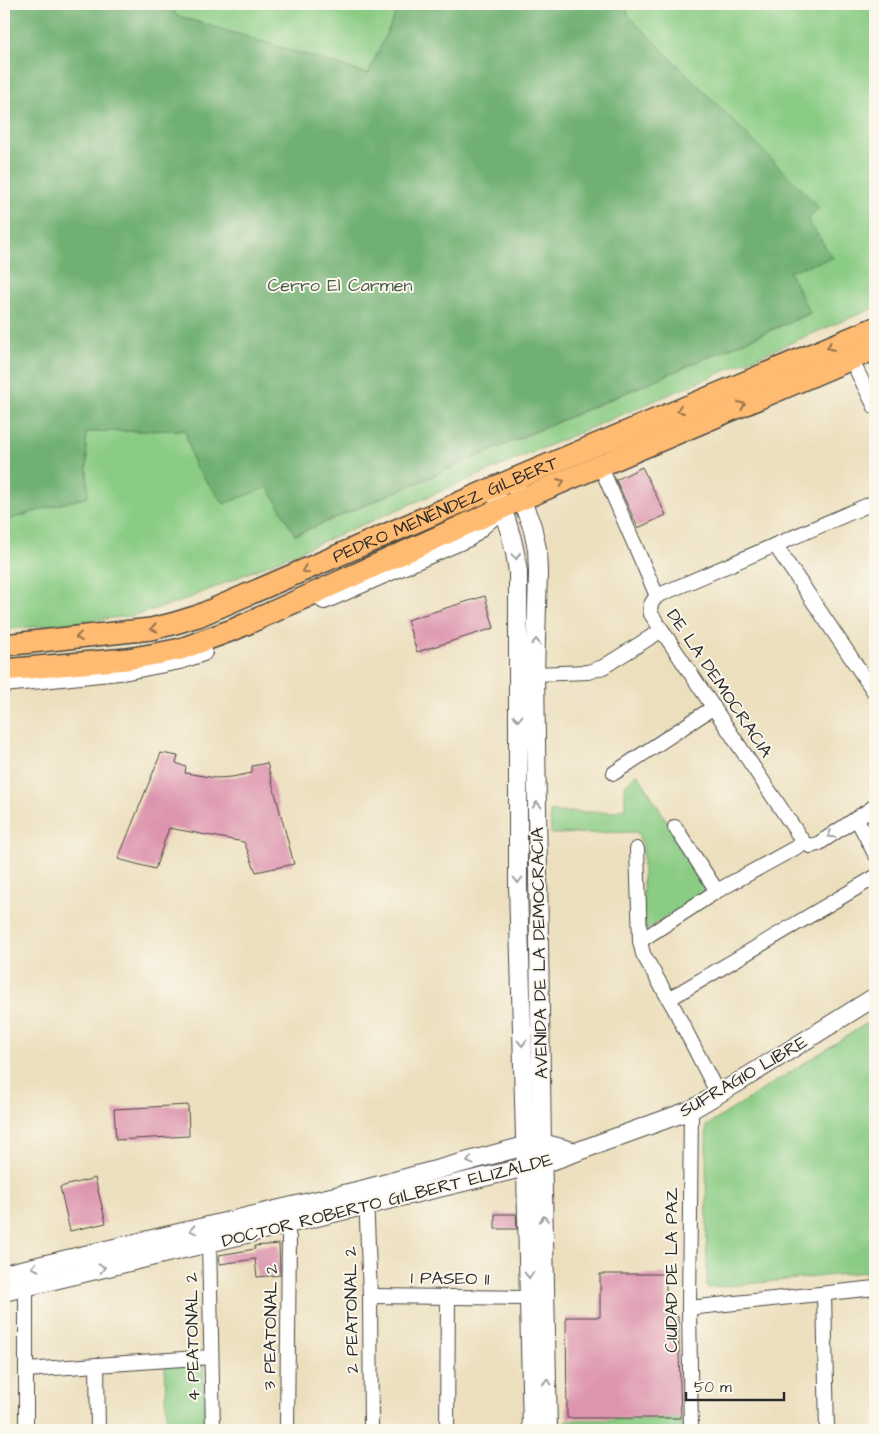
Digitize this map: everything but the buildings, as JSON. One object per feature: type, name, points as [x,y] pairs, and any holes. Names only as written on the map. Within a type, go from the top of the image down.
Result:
[{"type":"main road","name":"PEDRO MENÉNDEZ GILBERT","points":[[4,645],[151,629],[198,616],[503,484],[875,328]]},
{"type":"main road","name":"PEDRO MENÉNDEZ GILBERT","points":[[4,670],[127,659],[181,649],[207,640],[600,465],[875,349]]},
{"type":"main road","points":[[127,659],[167,663]]},
{"type":"street","points":[[851,359],[875,407]]},
{"type":"street","points":[[600,465],[657,596]]},
{"type":"street","name":"AVENIDA DE LA DEMOCRACIA","points":[[503,484],[522,500],[532,526],[537,549],[534,1145]]},
{"type":"street","name":"AVENIDA DE LA DEMOCRACIA","points":[[503,484],[502,509],[515,549],[518,572],[518,885],[534,1145],[548,1430]]},
{"type":"street","name":"DE LA DEMOCRACIA","points":[[804,843],[651,614],[650,603],[657,596],[875,502]]},
{"type":"street","name":"PEDRO MENÉNDEZ GILBERT","points":[[4,683],[128,670],[180,660],[210,650],[469,536],[502,509]]},
{"type":"street","points":[[775,545],[875,693]]},
{"type":"street","points":[[536,674],[569,674],[596,670],[662,630]]},
{"type":"street","points":[[614,773],[714,707]]},
{"type":"street","points":[[640,941],[717,891],[804,843],[810,846],[818,844],[875,806]]},
{"type":"street","points":[[857,819],[875,854]]},
{"type":"street","points":[[675,827],[717,891]]},
{"type":"street","points":[[637,849],[640,941],[644,954],[718,1094]]},
{"type":"street","points":[[669,1000],[875,877]]},
{"type":"street","name":"SUFRAGIO LIBRE","points":[[576,1152],[691,1110],[875,997]]},
{"type":"street","name":"CIUDAD DE LA PAZ","points":[[691,1110],[689,1308],[691,1430]]},
{"type":"street","name":"DOCTOR ROBERTO GILBERT ELIZALDE","points":[[159,1246],[209,1242],[286,1224],[534,1145],[576,1152]]},
{"type":"street","name":"DOCTOR ROBERTO GILBERT ELIZALDE","points":[[4,1274],[133,1252],[366,1198],[535,1166],[576,1152]]},
{"type":"street","points":[[532,1430],[529,1298],[535,1166]]},
{"type":"street","name":"2 PEATONAL 2","points":[[366,1198],[372,1430]]},
{"type":"street","name":"3 PEATONAL 2","points":[[286,1224],[289,1238],[287,1430]]},
{"type":"street","name":"4 PEATONAL 2","points":[[209,1242],[213,1430]]},
{"type":"street","name":"DOCTOR ROBERTO GILBERT ELIZALDE","points":[[4,1292],[133,1252]]},
{"type":"street","points":[[26,1286],[26,1430]]},
{"type":"street","points":[[689,1308],[875,1288]]},
{"type":"street","points":[[824,1294],[827,1430]]},
{"type":"street","name":"1 PASEO 11","points":[[370,1296],[529,1298]]},
{"type":"street","points":[[447,1430],[448,1297]]},
{"type":"street","points":[[26,1370],[212,1358]]},
{"type":"street","points":[[97,1365],[98,1430]]},
{"type":"green space","name":"Cerro El Carmen","points":[[4,4],[173,4],[175,15],[368,74],[400,4],[627,4],[628,15],[819,207],[808,220],[833,258],[789,271],[810,313],[295,535],[268,487],[224,504],[194,465],[185,430],[86,432],[88,497],[4,521]]},
{"type":"green space","points":[[173,4],[400,4],[368,74],[175,15]]},
{"type":"green space","points":[[627,4],[875,4],[875,308],[180,602],[131,616],[4,630],[4,521],[88,497],[86,432],[185,430],[194,465],[268,487],[296,535],[809,314],[789,271],[628,15]]},
{"type":"green space","points":[[637,773],[709,889],[643,932],[643,846],[637,832],[551,834],[550,812],[615,812],[625,807],[625,785]]},
{"type":"green space","points":[[875,1018],[875,1271],[707,1288],[706,1126]]},
{"type":"green space","points":[[203,1363],[206,1430],[167,1430],[165,1365]]},
{"type":"green space","points":[[682,1419],[682,1430],[566,1430],[566,1420]]}]
